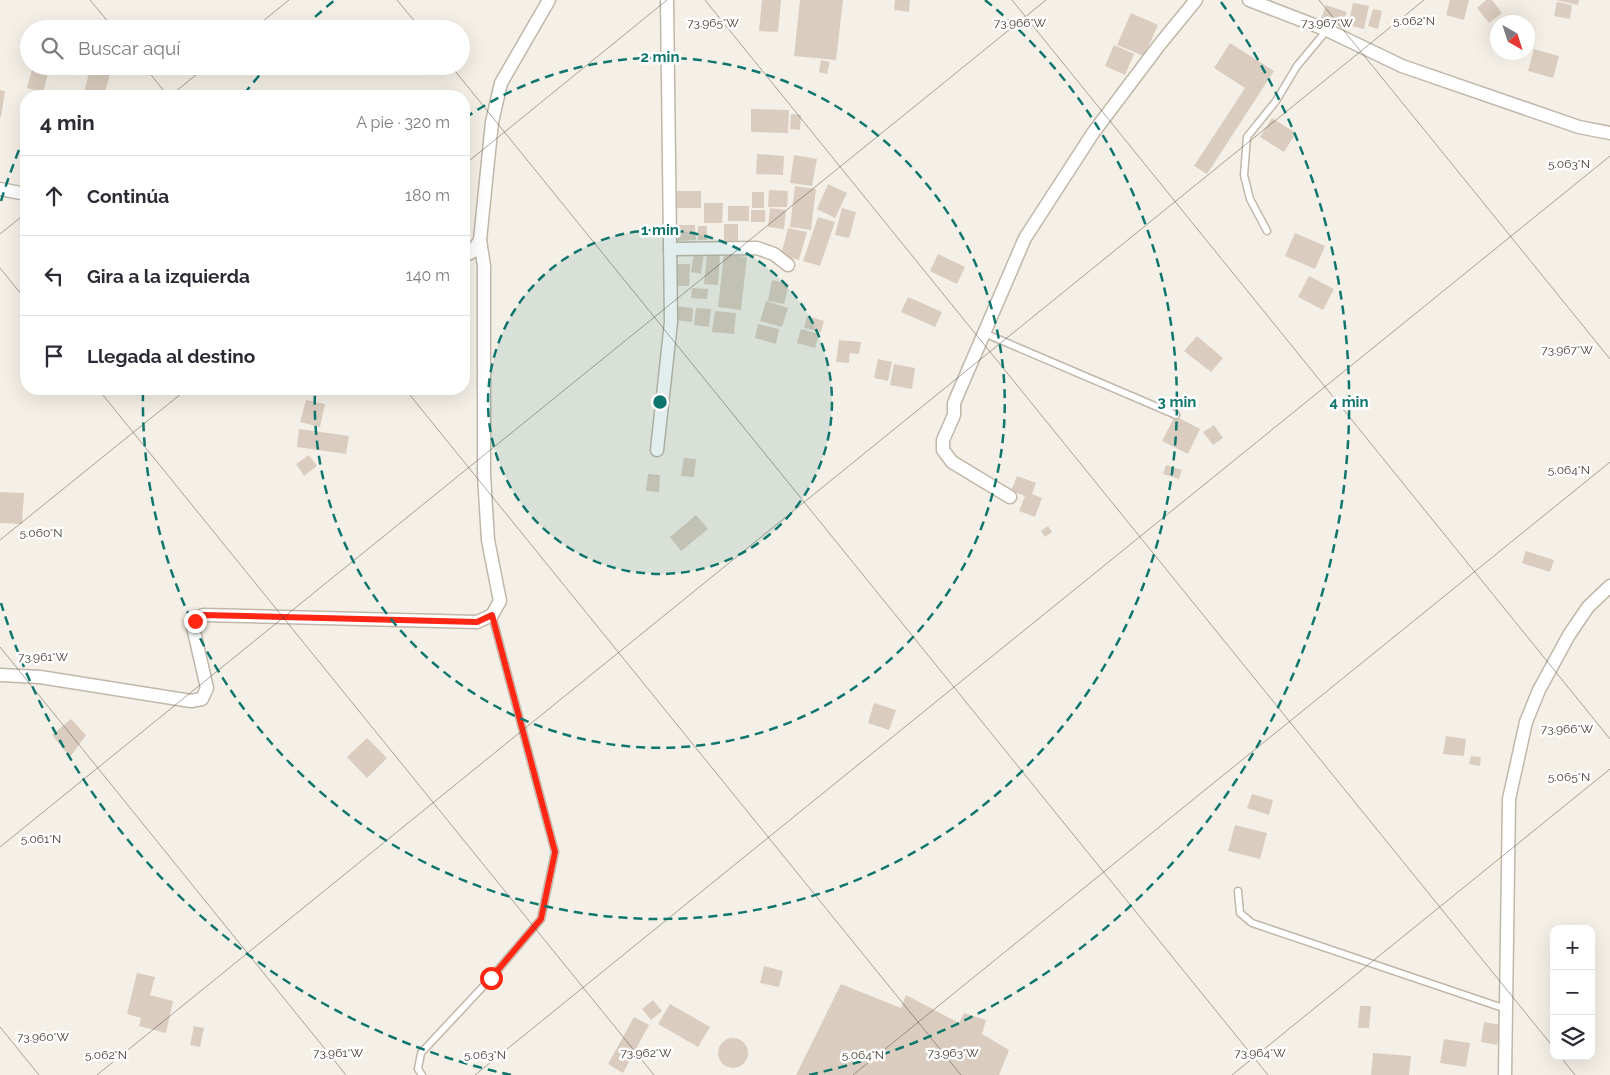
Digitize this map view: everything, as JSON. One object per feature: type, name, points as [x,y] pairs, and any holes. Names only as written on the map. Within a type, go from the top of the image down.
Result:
[{"type":"street","points":[[0,674],[40,677],[191,701],[202,699],[207,688],[193,627],[195,621],[203,615],[477,622],[492,615],[500,601],[488,540],[484,475],[484,266],[480,240],[492,122],[501,83],[549,0]]},
{"type":"street","points":[[657,450],[671,322],[667,0]]},
{"type":"street","points":[[1010,497],[952,462],[943,450],[943,440],[954,414],[954,403],[1025,238],[1093,133],[1160,44],[1196,0]]},
{"type":"street","points":[[1249,0],[1326,30],[1402,66],[1579,127],[1610,133]]},
{"type":"street","points":[[0,189],[20,193]]},
{"type":"street","points":[[470,253],[480,240]]},
{"type":"street","points":[[670,249],[758,248],[774,254],[788,265]]},
{"type":"street","points":[[1505,1075],[1509,799],[1526,722],[1539,690],[1569,635],[1588,608],[1610,586]]},
{"type":"lane","points":[[1267,232],[1250,199],[1244,175],[1247,137],[1276,101],[1296,66],[1326,30]]},
{"type":"lane","points":[[984,333],[1176,415]]},
{"type":"lane","points":[[422,1075],[418,1069],[421,1053],[491,978],[541,919],[555,852],[492,615]]},
{"type":"lane","points":[[1238,891],[1240,913],[1252,923],[1506,1009]]},
{"type":"building","points":[[762,0],[781,0],[778,32],[759,31]]},
{"type":"building","points":[[800,0],[843,0],[836,60],[794,56]]},
{"type":"building","points":[[895,0],[910,0],[909,12],[894,10]]},
{"type":"building","points":[[1450,0],[1469,0],[1464,20],[1446,15]]},
{"type":"building","points":[[1486,0],[1492,0],[1502,13],[1499,15],[1490,15],[1489,23],[1477,8]]},
{"type":"building","points":[[1556,0],[1579,0],[1578,5]]},
{"type":"building","points":[[1557,2],[1572,5],[1570,19],[1554,16]]},
{"type":"building","points":[[1353,3],[1369,6],[1364,29],[1348,25]]},
{"type":"building","points":[[1326,5],[1347,12],[1342,26],[1321,19]]},
{"type":"building","points":[[1373,9],[1382,11],[1378,29],[1368,26]]},
{"type":"building","points":[[1131,13],[1158,25],[1144,56],[1117,45]]},
{"type":"building","points":[[1230,43],[1274,71],[1207,174],[1194,166],[1245,88],[1214,68]]},
{"type":"building","points":[[1114,45],[1134,54],[1125,75],[1105,66]]},
{"type":"building","points":[[1535,49],[1559,56],[1553,78],[1528,71],[1531,60],[1535,60]]},
{"type":"building","points":[[821,60],[830,62],[827,74],[819,72]]},
{"type":"building","points":[[31,75],[48,75],[44,90],[27,88]]},
{"type":"building","points":[[88,75],[110,75],[106,90],[85,90]]},
{"type":"building","points":[[0,90],[5,91],[1,117],[0,117]]},
{"type":"building","points":[[751,109],[789,110],[788,133],[751,132]]},
{"type":"building","points":[[791,114],[801,115],[800,130],[790,129]]},
{"type":"building","points":[[1272,118],[1296,133],[1284,152],[1260,137]]},
{"type":"building","points":[[757,154],[784,156],[783,175],[756,174]]},
{"type":"building","points":[[794,155],[817,159],[812,186],[790,183]]},
{"type":"building","points":[[828,184],[847,193],[835,218],[817,209]]},
{"type":"building","points":[[795,186],[816,189],[811,230],[790,227]]},
{"type":"building","points":[[769,190],[788,191],[787,207],[768,207]]},
{"type":"building","points":[[676,191],[701,191],[701,208],[676,208]]},
{"type":"building","points":[[752,192],[764,192],[764,208],[752,208]]},
{"type":"building","points":[[704,203],[723,203],[722,223],[704,223]]},
{"type":"building","points":[[728,206],[749,206],[749,221],[728,221]]},
{"type":"building","points":[[770,208],[786,210],[784,229],[768,227]]},
{"type":"building","points":[[842,208],[856,212],[849,238],[835,235]]},
{"type":"building","points":[[751,210],[765,210],[765,222],[751,222]]},
{"type":"building","points":[[818,217],[835,222],[820,266],[803,261]]},
{"type":"building","points":[[724,224],[738,224],[738,243],[724,243]]},
{"type":"building","points":[[678,225],[695,225],[696,240],[678,241]]},
{"type":"building","points":[[698,226],[707,226],[707,240],[698,240]]},
{"type":"building","points":[[788,228],[807,232],[799,260],[781,255]]},
{"type":"building","points":[[1295,233],[1325,246],[1315,269],[1285,256]]},
{"type":"building","points":[[694,253],[704,254],[701,274],[691,272]]},
{"type":"building","points":[[707,254],[720,255],[718,285],[704,284]]},
{"type":"building","points":[[724,254],[747,257],[741,310],[718,307]]},
{"type":"building","points":[[938,254],[965,267],[957,284],[930,271]]},
{"type":"building","points":[[676,264],[690,264],[689,286],[676,286]]},
{"type":"building","points":[[1309,276],[1334,289],[1323,310],[1298,297]]},
{"type":"building","points":[[772,280],[789,284],[784,304],[768,301]]},
{"type":"building","points":[[692,288],[708,289],[707,299],[691,298]]},
{"type":"building","points":[[908,297],[942,312],[935,327],[901,312]]},
{"type":"building","points":[[766,301],[788,308],[782,327],[760,321]]},
{"type":"building","points":[[675,306],[693,308],[692,322],[673,320]]},
{"type":"building","points":[[696,308],[711,309],[709,327],[694,325]]},
{"type":"building","points":[[715,311],[736,313],[734,334],[712,332]]},
{"type":"building","points":[[807,316],[824,321],[821,332],[804,328]]},
{"type":"building","points":[[758,324],[779,329],[776,344],[755,338]]},
{"type":"building","points":[[801,329],[819,334],[815,348],[797,343]]},
{"type":"building","points":[[1197,336],[1223,358],[1211,372],[1184,351]]},
{"type":"building","points":[[839,340],[861,342],[859,354],[850,353],[849,363],[836,362]]},
{"type":"building","points":[[878,359],[892,362],[888,381],[874,378]]},
{"type":"building","points":[[894,364],[915,368],[912,389],[890,385]]},
{"type":"building","points":[[306,400],[325,404],[320,427],[300,422]]},
{"type":"building","points":[[1175,416],[1200,429],[1188,454],[1162,441]]},
{"type":"building","points":[[1214,425],[1223,438],[1213,445],[1203,432]]},
{"type":"building","points":[[299,429],[349,436],[346,454],[297,447]]},
{"type":"building","points":[[309,455],[317,466],[304,476],[296,464]]},
{"type":"building","points":[[684,458],[696,459],[694,477],[681,476]]},
{"type":"building","points":[[1166,465],[1182,470],[1179,479],[1163,474]]},
{"type":"building","points":[[648,474],[660,475],[659,492],[646,491]]},
{"type":"building","points":[[1017,476],[1036,483],[1032,494],[1042,498],[1035,517],[1019,511],[1025,496],[1011,491]]},
{"type":"building","points":[[0,492],[24,493],[22,524],[0,523]]},
{"type":"building","points":[[696,515],[708,529],[681,551],[670,537]]},
{"type":"building","points":[[1048,526],[1052,532],[1045,537],[1041,531]]},
{"type":"building","points":[[1526,551],[1554,560],[1550,572],[1522,563]]},
{"type":"building","points":[[874,703],[896,710],[889,730],[868,723]]},
{"type":"building","points":[[71,719],[86,735],[70,757],[52,735]]},
{"type":"building","points":[[1446,736],[1466,739],[1464,756],[1443,754]]},
{"type":"building","points":[[367,738],[387,758],[367,778],[347,757]]},
{"type":"building","points":[[1471,756],[1481,757],[1480,766],[1469,764]]},
{"type":"building","points":[[1252,794],[1273,800],[1269,815],[1247,808]]},
{"type":"building","points":[[1235,825],[1267,833],[1260,859],[1228,851]]},
{"type":"building","points":[[764,966],[783,971],[779,987],[760,983]]},
{"type":"building","points":[[137,973],[155,977],[150,995],[173,1001],[166,1033],[139,1026],[141,1018],[127,1014]]},
{"type":"building","points":[[841,984],[901,1008],[906,995],[959,1023],[964,1013],[986,1020],[982,1034],[1009,1050],[999,1075],[796,1075]]},
{"type":"building","points":[[653,1000],[662,1011],[651,1020],[642,1009]]},
{"type":"building","points":[[670,1004],[710,1027],[698,1047],[658,1024]]},
{"type":"building","points":[[1360,1006],[1371,1006],[1369,1028],[1358,1028]]},
{"type":"building","points":[[634,1017],[649,1025],[623,1073],[608,1064]]},
{"type":"building","points":[[1484,1022],[1501,1025],[1497,1045],[1481,1042]]},
{"type":"building","points":[[194,1026],[204,1028],[200,1047],[190,1045]]},
{"type":"building","points":[[733,1038],[744,1042],[748,1053],[744,1064],[733,1068],[722,1064],[718,1053],[722,1042]]},
{"type":"building","points":[[1444,1039],[1470,1043],[1466,1067],[1440,1063]]},
{"type":"building","points":[[1373,1053],[1411,1056],[1409,1075],[1371,1075]]},
{"type":"route","points":[[195,621],[203,615],[477,622],[492,615],[555,852],[541,919],[491,978]]}]
